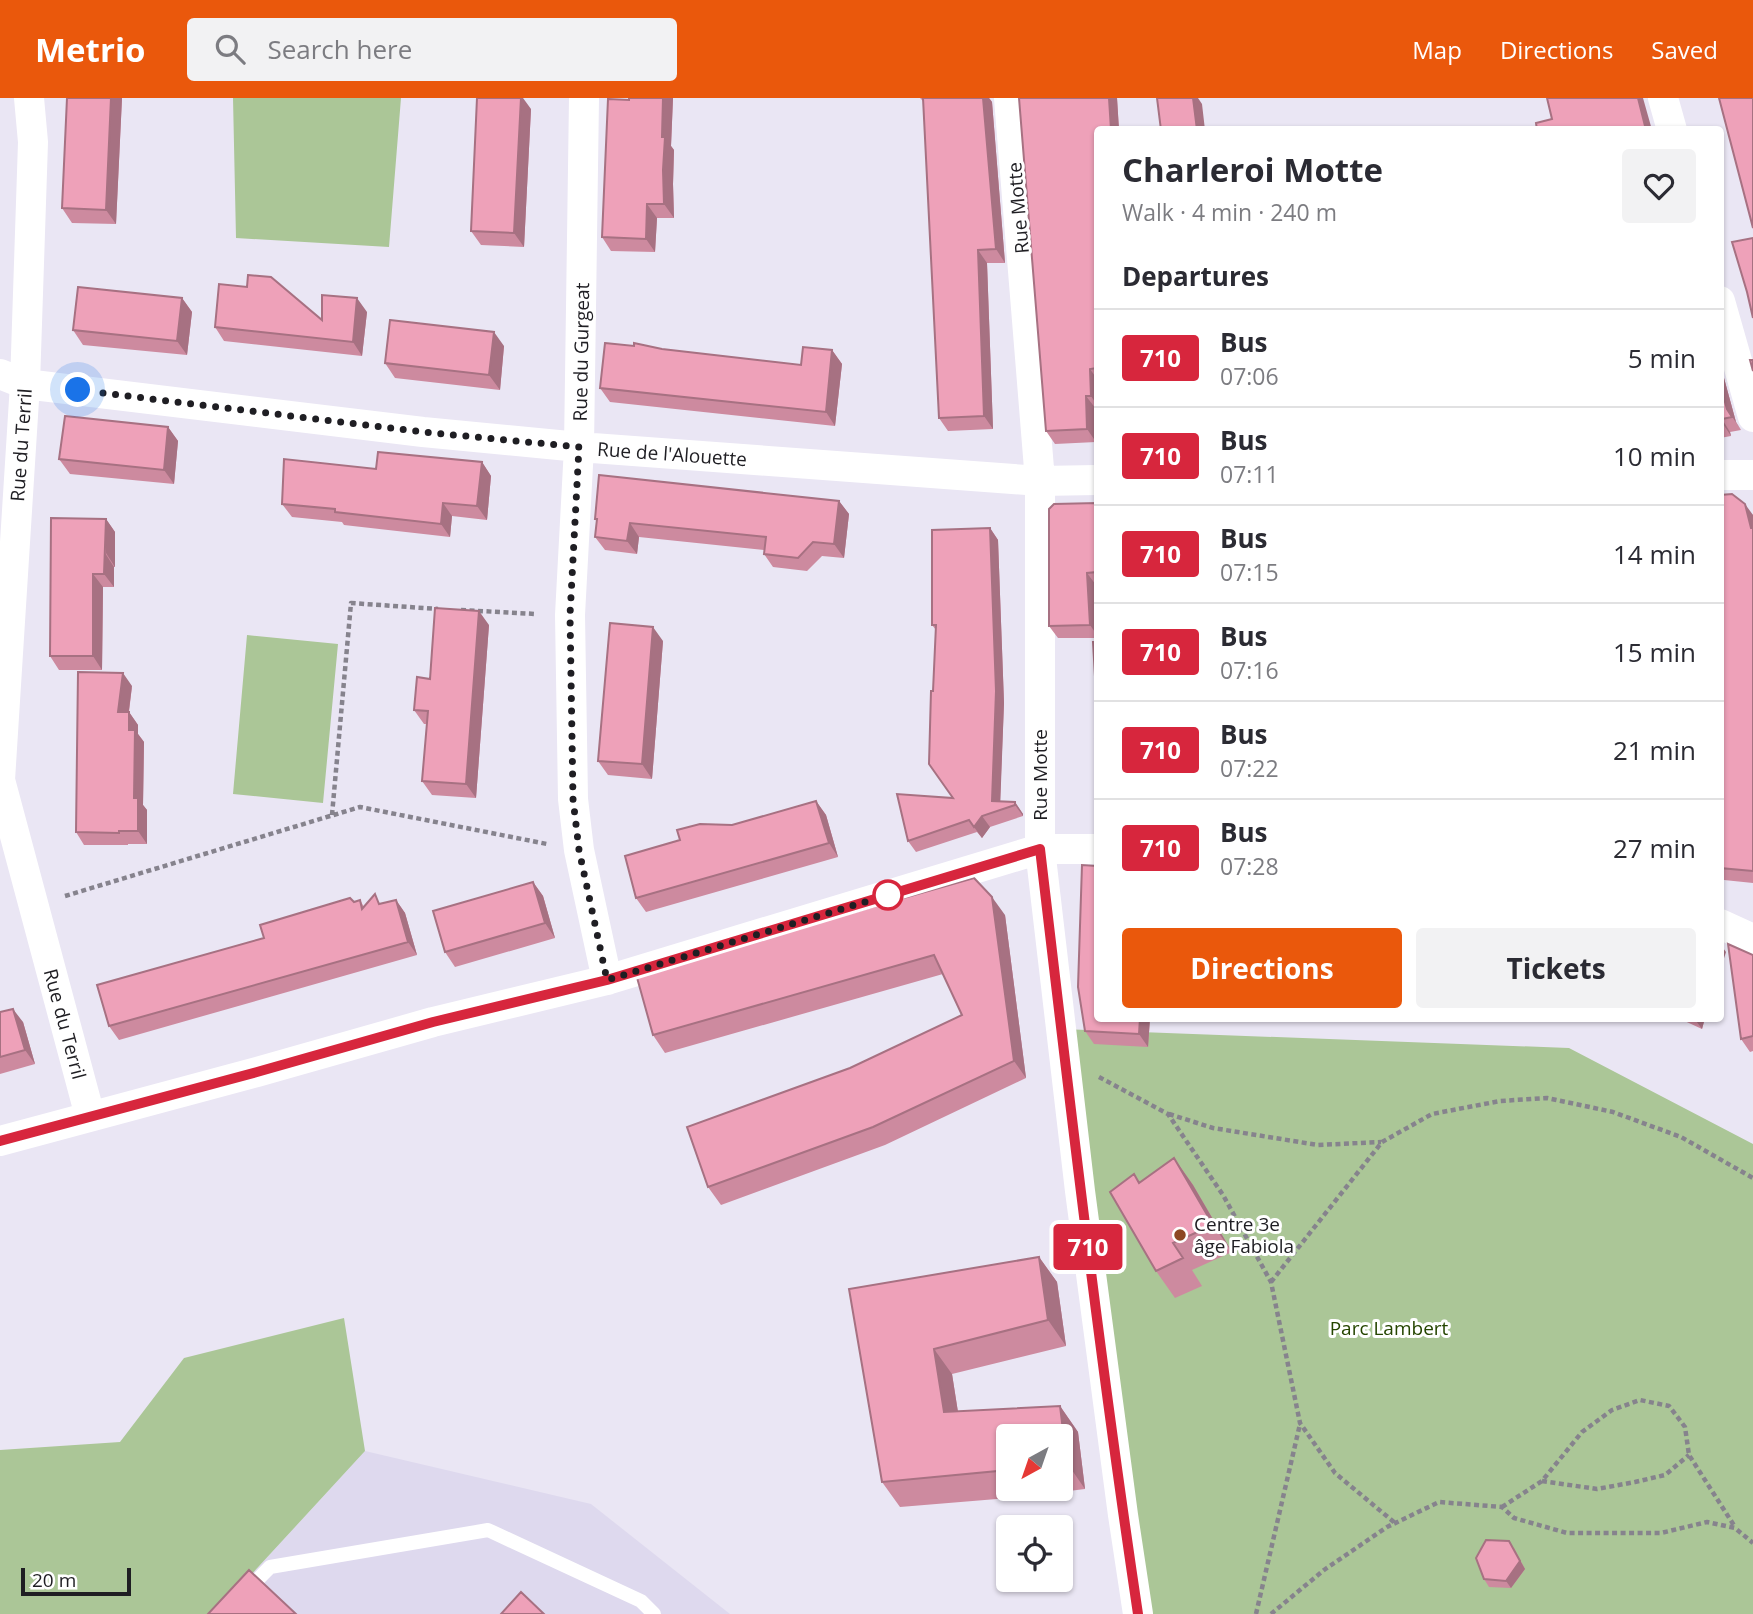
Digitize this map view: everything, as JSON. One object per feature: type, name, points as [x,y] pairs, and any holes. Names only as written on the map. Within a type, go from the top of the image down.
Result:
[{"type":"street","name":"Rue du Terril","points":[[29,98],[33,142],[13,379],[0,780],[90,1116]]},
{"type":"street","name":"Rue du Gurgeat","points":[[584,98],[579,447],[570,615],[573,799],[579,850],[607,980]]},
{"type":"street","name":"Rue Motte","points":[[1009,98],[1040,481],[1040,849],[1085,1231],[1138,1614]]},
{"type":"street","points":[[1663,98],[1671,126]]},
{"type":"street","points":[[1724,315],[1753,417]]},
{"type":"street","name":"Rue de l'Alouette","points":[[13,379],[423,432],[579,447],[1040,481],[1094,480]]},
{"type":"street","points":[[1724,475],[1753,475]]},
{"type":"street","points":[[0,1141],[433,1022],[607,980],[1040,849],[1094,849]]},
{"type":"street","points":[[1724,926],[1753,939]]},
{"type":"lane","points":[[224,1614],[270,1567],[488,1530],[641,1601],[654,1614]]},
{"type":"path","points":[[332,815],[351,603],[440,609]]},
{"type":"path","points":[[453,610],[570,615]]},
{"type":"path","points":[[34,906],[360,807],[579,850]]},
{"type":"path","points":[[1065,1058],[1168,1114],[1213,1128],[1318,1145],[1382,1142]]},
{"type":"path","points":[[1271,1282],[1382,1142],[1432,1114],[1500,1101],[1547,1098],[1614,1112],[1681,1137],[1753,1178]]},
{"type":"path","points":[[1168,1114],[1223,1195],[1271,1282],[1300,1423],[1335,1473],[1395,1523]]},
{"type":"path","points":[[1271,1614],[1324,1570],[1395,1523],[1439,1502],[1502,1507],[1542,1481],[1582,1432],[1612,1410],[1640,1400],[1669,1406],[1685,1427],[1689,1455],[1696,1467],[1735,1528],[1753,1543]]},
{"type":"path","points":[[1256,1614],[1300,1423]]},
{"type":"path","points":[[1542,1481],[1597,1489],[1665,1475],[1689,1455]]},
{"type":"path","points":[[1502,1507],[1514,1518],[1567,1533],[1661,1533],[1707,1522],[1735,1528]]},
{"type":"shaded area","points":[[365,1451],[591,1504],[730,1614],[215,1614]]},
{"type":"green space","points":[[233,98],[401,98],[389,247],[236,238]]},
{"type":"green space","points":[[247,635],[338,644],[323,803],[233,794]]},
{"type":"green space","name":"Parc Lambert","points":[[1061,1029],[1569,1048],[1753,1144],[1753,1614],[1138,1614]]},
{"type":"green space","points":[[344,1318],[365,1451],[215,1614],[0,1614],[0,1450],[120,1442],[184,1358]]},
{"type":"building","points":[[67,98],[111,98],[106,210],[62,208]]},
{"type":"building","points":[[477,98],[521,98],[514,233],[471,231]]},
{"type":"building","points":[[663,98],[664,204],[647,204],[646,239],[602,237],[608,99]]},
{"type":"building","points":[[923,98],[983,98],[996,249],[978,250],[984,416],[939,418]]},
{"type":"building","points":[[1019,98],[1109,98],[1111,126],[1094,126],[1094,368],[1090,369],[1091,396],[1086,396],[1087,429],[1046,431]]},
{"type":"building","points":[[1157,98],[1193,98],[1196,126],[1160,126]]},
{"type":"building","points":[[1547,98],[1638,98],[1645,126],[1536,126],[1536,123],[1552,119]]},
{"type":"building","points":[[1719,98],[1753,98],[1753,228]]},
{"type":"building","points":[[1753,238],[1753,318],[1732,242]]},
{"type":"building","points":[[248,275],[271,277],[322,320],[322,295],[357,298],[353,342],[215,327],[219,284],[247,287]]},
{"type":"building","points":[[78,287],[182,298],[177,341],[73,330]]},
{"type":"building","points":[[390,320],[494,332],[489,375],[385,363]]},
{"type":"building","points":[[605,343],[634,346],[634,343],[662,349],[801,365],[803,347],[832,350],[826,412],[600,388]]},
{"type":"building","points":[[1724,398],[1727,409],[1732,417],[1724,419]]},
{"type":"building","points":[[65,416],[168,427],[164,470],[59,459]]},
{"type":"building","points":[[378,452],[482,462],[477,506],[443,503],[441,524],[282,504],[284,459],[376,469]]},
{"type":"building","points":[[599,475],[839,501],[834,544],[813,542],[798,558],[764,554],[766,537],[630,523],[627,541],[595,537]]},
{"type":"building","points":[[1732,494],[1745,504],[1753,528],[1753,871],[1724,868],[1724,495]]},
{"type":"building","points":[[1094,503],[1094,572],[1087,573],[1090,625],[1049,626],[1049,509],[1054,504]]},
{"type":"building","points":[[51,518],[106,519],[104,574],[93,574],[93,656],[50,656]]},
{"type":"building","points":[[990,528],[996,691],[992,801],[1015,802],[1015,805],[982,816],[974,827],[969,820],[908,841],[897,794],[953,798],[929,764],[936,625],[932,625],[932,530]]},
{"type":"building","points":[[435,608],[479,611],[466,784],[422,781],[428,711],[414,710],[417,677],[430,679]]},
{"type":"building","points":[[610,623],[653,627],[642,764],[598,761]]},
{"type":"building","points":[[78,672],[123,673],[118,712],[129,712],[129,730],[135,730],[134,798],[138,798],[138,831],[76,832]]},
{"type":"building","points":[[816,801],[829,843],[636,898],[625,856],[680,840],[677,830],[700,824],[732,825]]},
{"type":"building","points":[[1082,865],[1094,866],[1094,1022],[1140,1022],[1139,1034],[1085,1031],[1078,987]]},
{"type":"building","points":[[974,878],[992,897],[1014,1061],[873,1127],[708,1187],[687,1127],[850,1068],[962,1015],[934,955],[653,1035],[636,974]]},
{"type":"building","points":[[533,882],[545,923],[445,952],[433,911]]},
{"type":"building","points":[[375,894],[379,904],[396,900],[408,942],[109,1026],[97,985],[264,938],[260,925],[350,898],[354,902],[360,900],[362,909]]},
{"type":"building","points":[[1728,944],[1753,955],[1753,1036],[1741,1039]]},
{"type":"building","points":[[13,1009],[25,1050],[0,1057],[0,1012]]},
{"type":"building","points":[[1174,1158],[1213,1225],[1173,1243],[1183,1258],[1156,1271],[1110,1192],[1134,1174],[1139,1183]]},
{"type":"building","points":[[1039,1257],[1048,1320],[934,1349],[944,1412],[1060,1406],[1062,1424],[996,1424],[996,1471],[882,1482],[849,1289]]},
{"type":"building","points":[[1486,1540],[1509,1541],[1520,1561],[1506,1581],[1484,1579],[1476,1558]]},
{"type":"building","points":[[249,1570],[296,1614],[208,1614]]},
{"type":"building","points":[[521,1592],[544,1614],[501,1614]]},
{"type":"bus line","name":"710","points":[[0,1141],[433,1022],[607,980],[1040,849],[1080,1191],[1138,1614]]},
{"type":"place","name":"Centre 3e âge Fabiola","points":[[1180,1235]]},
{"type":"route","points":[[78,390],[423,432],[579,447],[570,615],[573,799],[579,850],[607,980],[888,895]]}]
